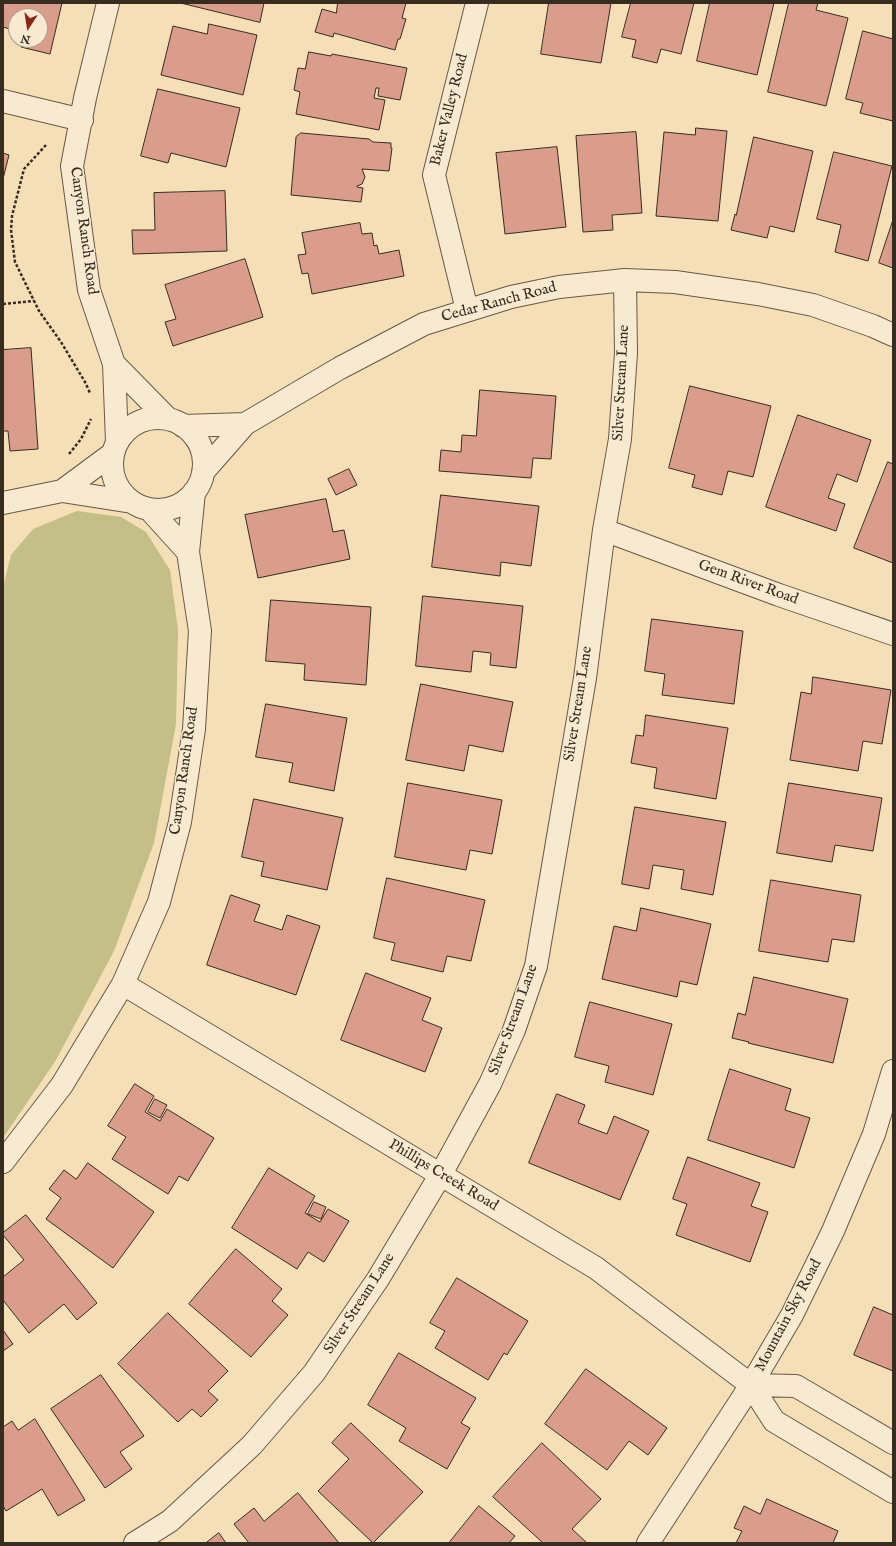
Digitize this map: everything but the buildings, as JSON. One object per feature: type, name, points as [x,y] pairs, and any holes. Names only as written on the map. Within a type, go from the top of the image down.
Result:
[{"type":"street","name":"Canyon Ranch Road","points":[[108,3],[85,98],[72,166],[89,290],[114,364],[115,448]]},
{"type":"street","name":"Baker Valley Road","points":[[467,310],[434,175],[477,3]]},
{"type":"street","points":[[3,101],[82,120]]},
{"type":"street","name":"Cedar Ranch Road","points":[[203,472],[245,424],[340,368],[424,324],[510,297],[559,287],[625,280],[674,282],[758,294],[813,305],[873,326],[893,335]]},
{"type":"street","name":"Silver Stream Lane","points":[[135,1543],[170,1521],[252,1445],[314,1373],[378,1279],[441,1174],[490,1084],[514,1030],[536,966],[585,678],[604,530],[620,439],[626,353],[625,280]]},
{"type":"street","name":"Canyon Ranch Road","points":[[114,364],[176,422]]},
{"type":"street","points":[[3,503],[62,491],[140,506],[161,510],[173,507],[184,501],[194,492],[201,480],[204,462],[198,441],[192,433],[176,422],[156,418],[139,422],[124,432],[115,448],[111,465],[117,486],[124,495],[140,506],[188,552]]},
{"type":"street","name":"Cedar Ranch Road","points":[[176,422],[245,424]]},
{"type":"street","points":[[62,491],[115,448]]},
{"type":"street","name":"Canyon Ranch Road","points":[[3,1162],[62,1085],[123,984],[159,902],[180,822],[194,729],[200,631],[188,552],[194,492]]},
{"type":"street","name":"Gem River Road","points":[[604,530],[779,595],[893,634]]},
{"type":"street","name":"Phillips Creek Road","points":[[123,984],[596,1268],[752,1385],[774,1421],[893,1492]]},
{"type":"street","name":"Mountain Sky Road","points":[[648,1543],[752,1385],[792,1315],[833,1231],[874,1134],[893,1071]]},
{"type":"street","points":[[752,1385],[796,1386],[893,1443]]},
{"type":"path","points":[[46,145],[24,169],[12,216],[11,230],[15,262],[38,311],[61,342],[86,382],[91,398]]},
{"type":"path","points":[[3,304],[34,301]]},
{"type":"path","points":[[69,454],[81,439],[91,418]]},
{"type":"shaded area","points":[[77,511],[121,517],[146,532],[170,570],[178,630],[176,724],[154,843],[114,951],[56,1060],[3,1138],[3,587],[11,555],[33,529]]}]
